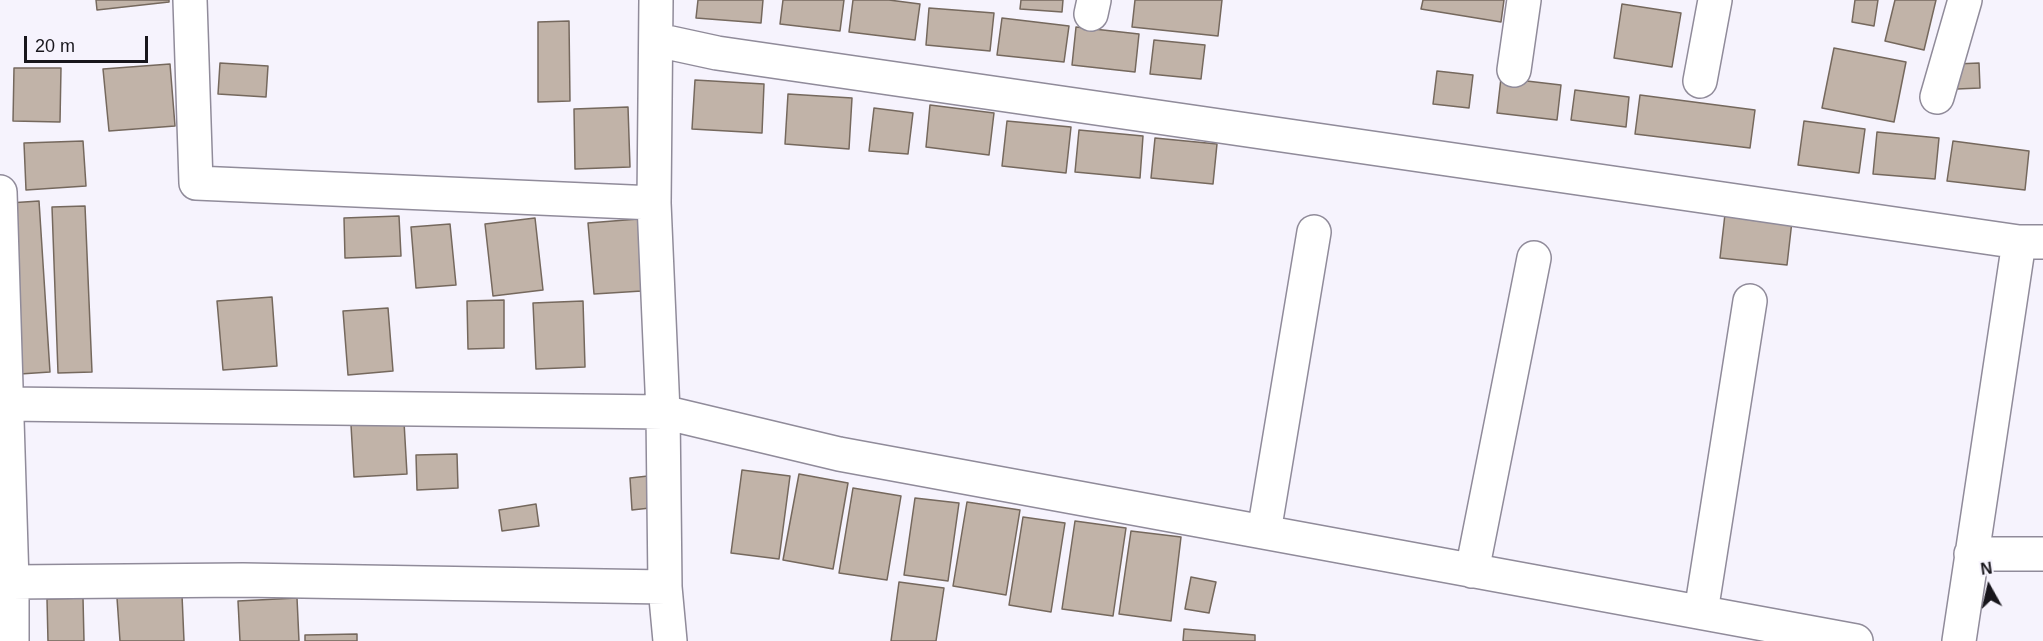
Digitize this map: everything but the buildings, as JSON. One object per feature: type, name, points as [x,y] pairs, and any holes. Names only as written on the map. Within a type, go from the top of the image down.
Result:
[{"type":"street","points":[[190,0],[196,183],[654,203]]},
{"type":"street","points":[[656,0],[654,203],[663,412],[665,586],[670,641]]},
{"type":"street","points":[[1514,70],[1524,0]]},
{"type":"street","points":[[1700,81],[1715,0]]},
{"type":"street","points":[[1937,97],[1965,0]]},
{"type":"street","points":[[657,40],[717,53],[2031,242],[1971,554],[1959,641]]},
{"type":"street","points":[[0,192],[12,641]]},
{"type":"street","points":[[1264,532],[1314,232]]},
{"type":"street","points":[[1472,571],[1534,258]]},
{"type":"street","points":[[1701,612],[1750,301]]},
{"type":"street","points":[[7,404],[663,412],[839,454],[1856,641]]},
{"type":"street","points":[[1971,554],[2043,554]]},
{"type":"street","points":[[12,582],[243,580],[665,586]]}]
